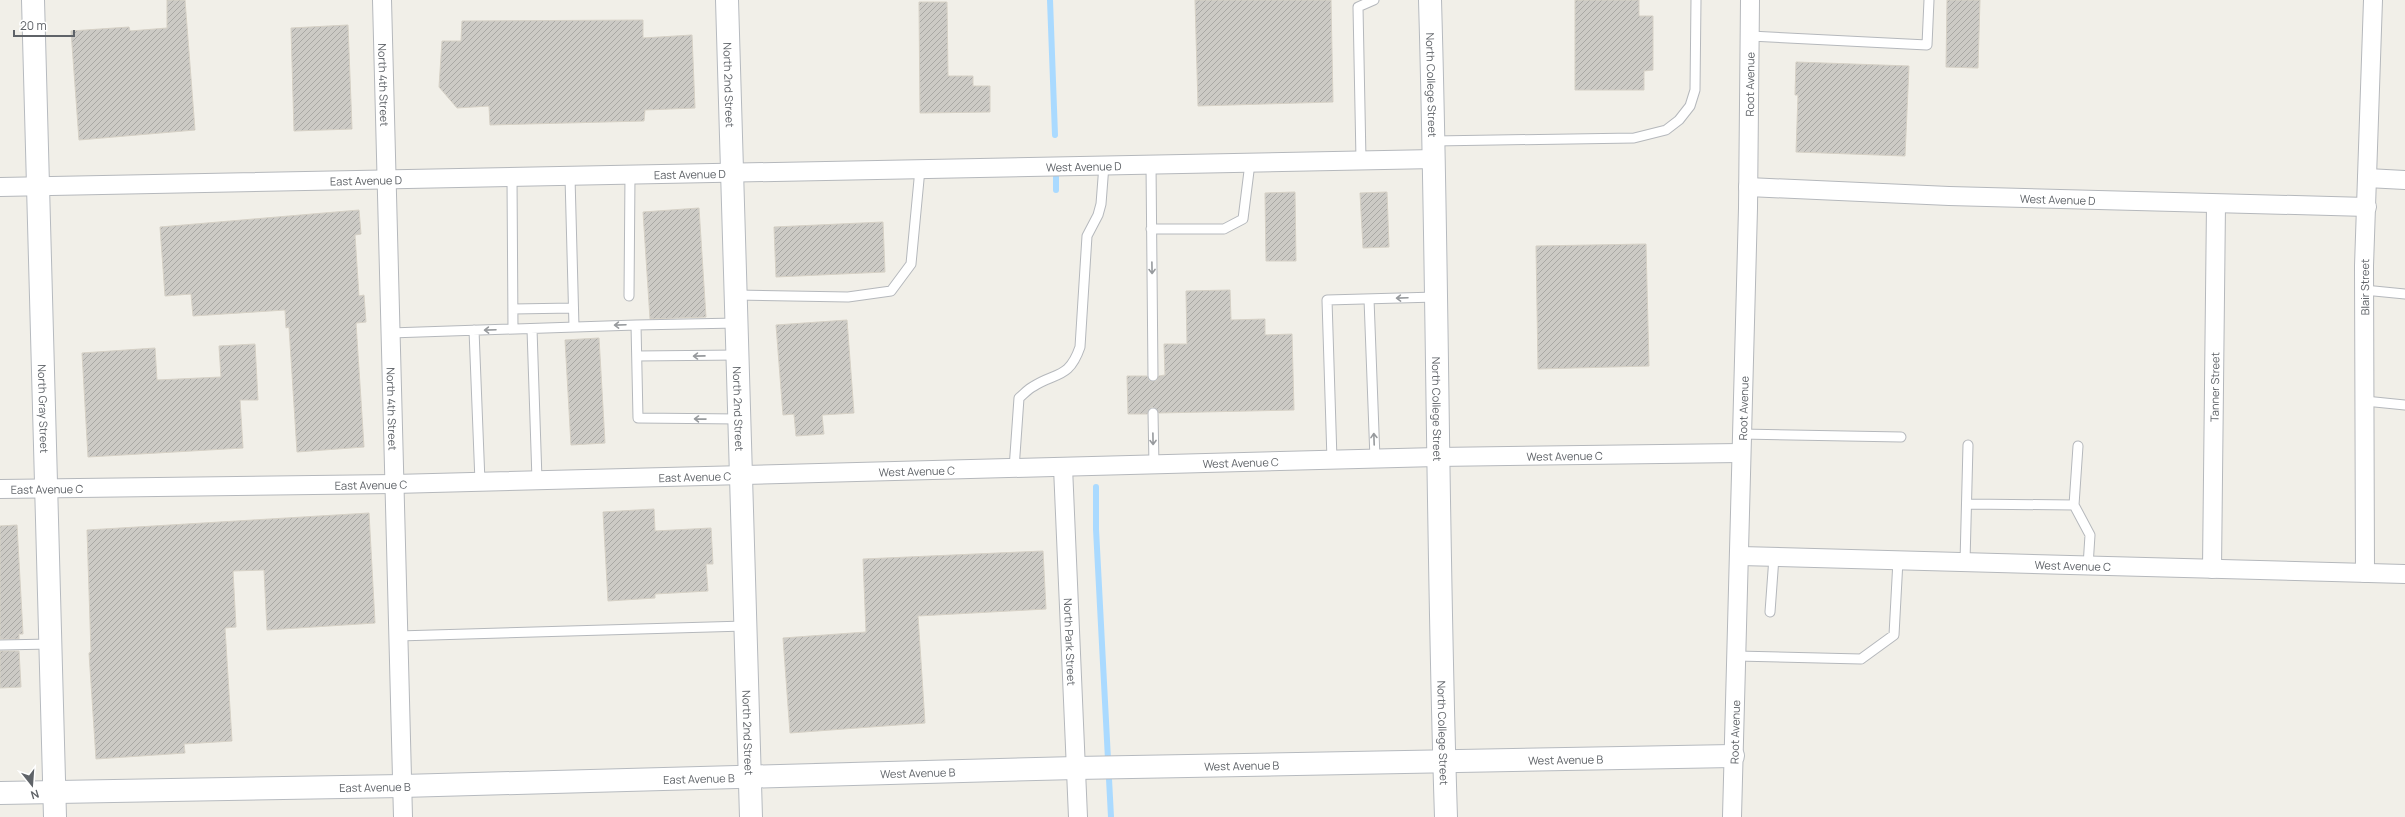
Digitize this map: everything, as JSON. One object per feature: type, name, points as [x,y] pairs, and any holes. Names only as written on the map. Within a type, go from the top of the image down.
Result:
[{"type":"street","name":"North Gray Street","points":[[33,0],[48,488],[55,817]]},
{"type":"street","name":"North 4th Street","points":[[382,0],[385,181],[403,817]]},
{"type":"street","name":"North 2nd Street","points":[[727,0],[751,817]]},
{"type":"street","name":"North College Street","points":[[1430,0],[1434,150],[1437,457],[1446,817]]},
{"type":"street","name":"Root Avenue","points":[[1732,817],[1740,556],[1740,452],[1748,187],[1750,0]]},
{"type":"street","name":"Blair Street","points":[[2365,574],[2364,290],[2373,0]]},
{"type":"street","name":"West Avenue D","points":[[732,173],[1361,160],[1434,150]]},
{"type":"street","name":"East Avenue D","points":[[0,187],[385,181],[732,173]]},
{"type":"street","points":[[2367,178],[2405,180]]},
{"type":"street","name":"West Avenue D","points":[[1748,187],[1948,196],[2367,207]]},
{"type":"street","name":"Tanner Street","points":[[2212,569],[2216,204]]},
{"type":"street","name":"West Avenue C","points":[[741,475],[1437,457],[1740,452]]},
{"type":"street","name":"North Park Street","points":[[1063,467],[1083,768],[1078,817]]},
{"type":"street","name":"East Avenue C","points":[[0,490],[48,488],[394,484],[741,475]]},
{"type":"street","name":"West Avenue C","points":[[1740,556],[2405,574]]},
{"type":"street","name":"West Avenue B","points":[[750,778],[1083,768],[1444,763],[1733,756]]},
{"type":"street","name":"East Avenue B","points":[[0,793],[750,778]]},
{"type":"lane","points":[[1361,160],[1358,7],[1374,0]]},
{"type":"lane","points":[[1434,150],[1634,138],[1666,130],[1679,120],[1690,106],[1695,90],[1696,0]]},
{"type":"lane","points":[[1750,36],[1927,45],[1929,0]]},
{"type":"lane","points":[[1151,229],[1224,229],[1243,219],[1250,162]]},
{"type":"lane","points":[[1151,164],[1153,376]]},
{"type":"lane","points":[[1014,469],[1019,398],[1034,385],[1059,376],[1076,360],[1080,348],[1087,236],[1098,215],[1101,204],[1104,165]]},
{"type":"lane","points":[[736,295],[848,297],[890,290],[911,264],[920,169]]},
{"type":"lane","points":[[629,296],[630,175]]},
{"type":"lane","points":[[570,177],[574,327]]},
{"type":"lane","points":[[512,178],[513,329]]},
{"type":"lane","points":[[2364,290],[2405,294]]},
{"type":"lane","points":[[1332,460],[1327,300],[1436,297]]},
{"type":"lane","points":[[1369,299],[1375,459]]},
{"type":"lane","points":[[514,309],[573,308]]},
{"type":"lane","points":[[390,333],[737,323]]},
{"type":"lane","points":[[636,325],[638,418],[739,419]]},
{"type":"lane","points":[[532,329],[536,480]]},
{"type":"lane","points":[[474,330],[480,482]]},
{"type":"lane","points":[[636,356],[738,355]]},
{"type":"lane","points":[[2365,401],[2405,405]]},
{"type":"lane","points":[[1153,413],[1154,465]]},
{"type":"lane","points":[[1741,434],[1901,436]]},
{"type":"lane","points":[[1965,562],[1968,445]]},
{"type":"lane","points":[[2078,446],[2074,505],[2090,535],[2088,566]]},
{"type":"lane","points":[[1967,504],[2074,505]]},
{"type":"lane","points":[[1770,612],[1774,557]]},
{"type":"lane","points":[[1736,656],[1861,659],[1894,635],[1898,560]]},
{"type":"lane","points":[[398,636],[745,626]]},
{"type":"lane","points":[[0,645],[51,644]]},
{"type":"building","points":[[167,0],[185,0],[195,130],[79,140],[71,31],[129,27],[130,31],[167,28]]},
{"type":"building","points":[[1195,0],[1331,0],[1333,102],[1198,106]]},
{"type":"building","points":[[1575,0],[1639,0],[1639,16],[1653,16],[1653,70],[1644,71],[1644,90],[1575,90]]},
{"type":"building","points":[[1947,0],[1980,0],[1978,68],[1946,67]]},
{"type":"building","points":[[919,2],[947,2],[948,76],[973,76],[973,86],[990,86],[990,112],[920,113]]},
{"type":"building","points":[[643,20],[643,38],[692,35],[695,108],[645,110],[644,121],[490,125],[489,106],[457,108],[439,87],[442,41],[461,41],[462,21]]},
{"type":"building","points":[[348,25],[352,129],[294,131],[291,28]]},
{"type":"building","points":[[1796,62],[1909,66],[1905,156],[1796,152],[1798,95],[1795,95]]},
{"type":"building","points":[[1295,192],[1296,261],[1266,261],[1265,193]]},
{"type":"building","points":[[1387,192],[1389,247],[1363,248],[1360,193]]},
{"type":"building","points":[[699,208],[706,317],[650,319],[643,212]]},
{"type":"building","points":[[359,210],[361,234],[355,235],[359,296],[364,295],[366,322],[356,323],[364,447],[297,452],[289,327],[286,328],[285,310],[193,316],[191,294],[165,296],[160,227]]},
{"type":"building","points":[[883,222],[885,272],[776,277],[774,227]]},
{"type":"building","points":[[1646,244],[1649,366],[1538,369],[1536,246]]},
{"type":"building","points":[[1230,290],[1231,320],[1265,319],[1265,335],[1292,334],[1294,410],[1159,413],[1153,407],[1150,408],[1147,414],[1128,414],[1127,376],[1147,376],[1150,381],[1156,381],[1159,376],[1165,375],[1164,344],[1187,344],[1186,291]]},
{"type":"building","points":[[847,320],[854,413],[822,415],[824,434],[796,436],[794,414],[783,415],[776,325]]},
{"type":"building","points":[[599,338],[605,443],[571,445],[565,340]]},
{"type":"building","points":[[255,344],[258,400],[240,400],[243,448],[88,457],[82,353],[155,348],[157,380],[221,377],[219,346]]},
{"type":"building","points":[[654,509],[655,531],[711,528],[713,564],[706,564],[708,591],[655,594],[655,598],[608,601],[603,512]]},
{"type":"building","points":[[369,513],[375,623],[267,630],[264,570],[233,571],[236,627],[225,628],[232,741],[184,744],[185,753],[96,759],[89,653],[91,652],[87,530]]},
{"type":"building","points":[[17,525],[23,634],[19,634],[19,639],[0,639],[0,526]]},
{"type":"building","points":[[1043,551],[1046,609],[918,616],[925,723],[790,733],[783,638],[866,632],[863,559]]},
{"type":"building","points":[[0,651],[19,651],[21,687],[0,688]]},
{"type":"waterway","points":[[1050,0],[1055,135]]},
{"type":"waterway","points":[[1056,177],[1056,190]]},
{"type":"waterway","points":[[1096,487],[1096,529],[1111,817]]}]
